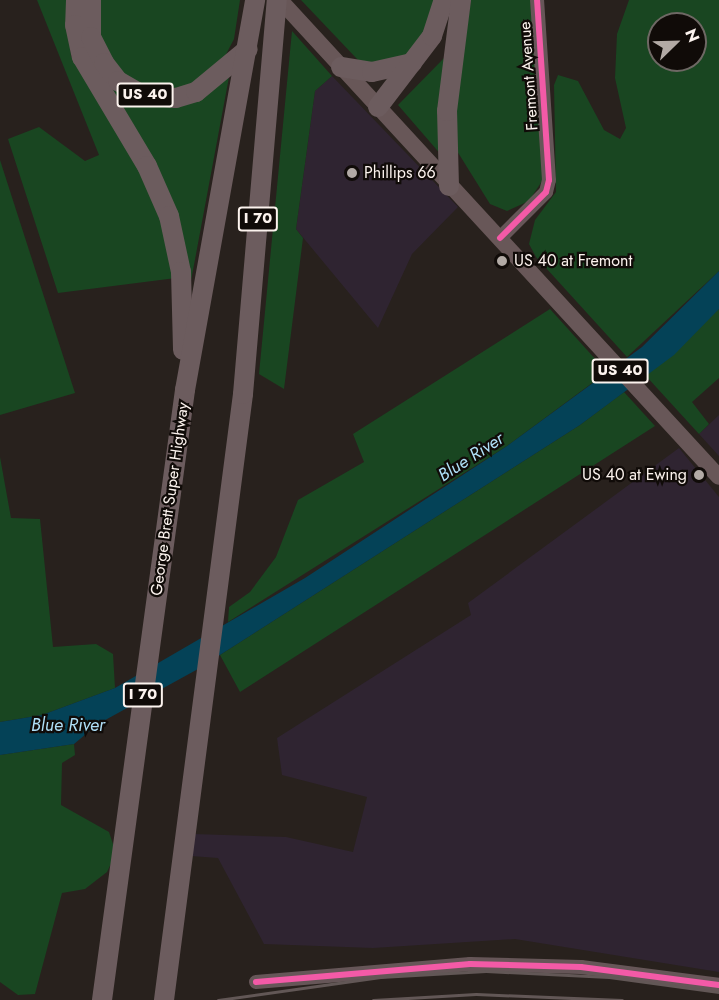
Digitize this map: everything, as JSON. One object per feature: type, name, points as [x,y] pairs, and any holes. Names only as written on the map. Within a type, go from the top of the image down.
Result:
[{"type":"highway","points":[[76,0],[76,33],[82,57],[147,166],[169,216],[181,272],[182,347],[187,380]]},
{"type":"highway","name":"US 40","points":[[91,0],[91,36],[104,63],[118,81],[142,95],[176,99],[196,92],[248,49]]},
{"type":"highway","name":"I 70","points":[[165,1000],[243,394],[273,44],[279,0]]},
{"type":"highway","points":[[378,107],[432,36],[444,0]]},
{"type":"highway","points":[[449,186],[447,111],[461,0]]},
{"type":"highway","name":"George Brett Super Highway","points":[[102,1000],[187,380],[254,8]]},
{"type":"highway","points":[[378,107],[419,77],[459,22]]},
{"type":"highway","points":[[341,67],[372,72],[414,62]]},
{"type":"main road","name":"US 40","points":[[279,0],[719,477]]},
{"type":"street","name":"Fremont Avenue","points":[[500,238],[546,192],[549,180],[537,0]]},
{"type":"street","points":[[256,982],[470,964],[580,967],[719,985]]},
{"type":"shaded area","points":[[332,76],[458,207],[412,254],[378,328],[296,229],[315,91]]},
{"type":"shaded area","points":[[719,415],[719,456],[699,434]]},
{"type":"shaded area","points":[[679,448],[719,497],[719,972],[515,939],[373,948],[264,944],[218,858],[191,856],[193,834],[286,837],[353,852],[367,797],[282,775],[277,738],[471,615],[468,603]]},
{"type":"green space","points":[[37,0],[67,0],[71,56],[117,128],[158,207],[176,278],[58,293],[8,139],[39,127],[85,161],[99,155]]},
{"type":"green space","points":[[100,0],[240,0],[234,39],[222,62],[184,91],[142,88],[114,67],[98,34]]},
{"type":"green space","points":[[301,0],[435,0],[425,31],[405,57],[384,65],[358,60]]},
{"type":"green space","points":[[471,0],[532,0],[544,178],[529,201],[507,211],[490,204],[457,151],[453,116]]},
{"type":"green space","points":[[629,0],[719,0],[719,271],[627,357],[536,257],[529,244],[535,220],[556,192],[554,85],[558,75],[578,81],[604,130],[620,139],[626,128],[615,78],[617,34]]},
{"type":"green space","points":[[292,31],[332,76],[315,91],[296,229],[303,238],[284,389],[259,374]]},
{"type":"green space","points":[[448,54],[443,157],[398,105]]},
{"type":"green space","points":[[107,77],[197,100],[229,77],[188,297],[183,260]]},
{"type":"green space","points":[[0,160],[75,393],[0,415]]},
{"type":"green space","points":[[550,309],[607,372],[507,446],[228,622],[229,607],[250,592],[276,557],[298,500],[364,462],[353,434]]},
{"type":"green space","points":[[719,309],[719,378],[692,402],[709,424],[699,434],[646,376]]},
{"type":"green space","points":[[624,392],[655,426],[240,692],[220,655],[580,425]]},
{"type":"green space","points":[[0,457],[11,518],[40,519],[53,647],[96,644],[113,654],[115,688],[42,715],[0,722]]},
{"type":"green space","points":[[74,744],[75,755],[62,763],[61,805],[109,832],[116,853],[107,872],[85,889],[62,893],[35,994],[18,995],[0,982],[0,755]]},
{"type":"water","name":"Blue River","points":[[719,271],[719,309],[674,355],[580,425],[198,669],[98,724],[74,744],[0,755],[0,722],[42,715],[115,688],[305,578],[507,446],[642,347]]},
{"type":"railway","points":[[218,1000],[380,977],[486,971],[609,977],[719,992]]},
{"type":"railway","points":[[373,1000],[476,994],[622,1000]]},
{"type":"cycle path","points":[[500,238],[546,192],[549,180],[537,0]]},
{"type":"cycle path","points":[[256,982],[470,964],[581,967],[719,985]]},
{"type":"place","name":"Phillips 66","points":[[352,173]]},
{"type":"place","name":"US 40 at Fremont","points":[[502,261]]},
{"type":"place","name":"US 40 at Ewing","points":[[699,475]]}]
